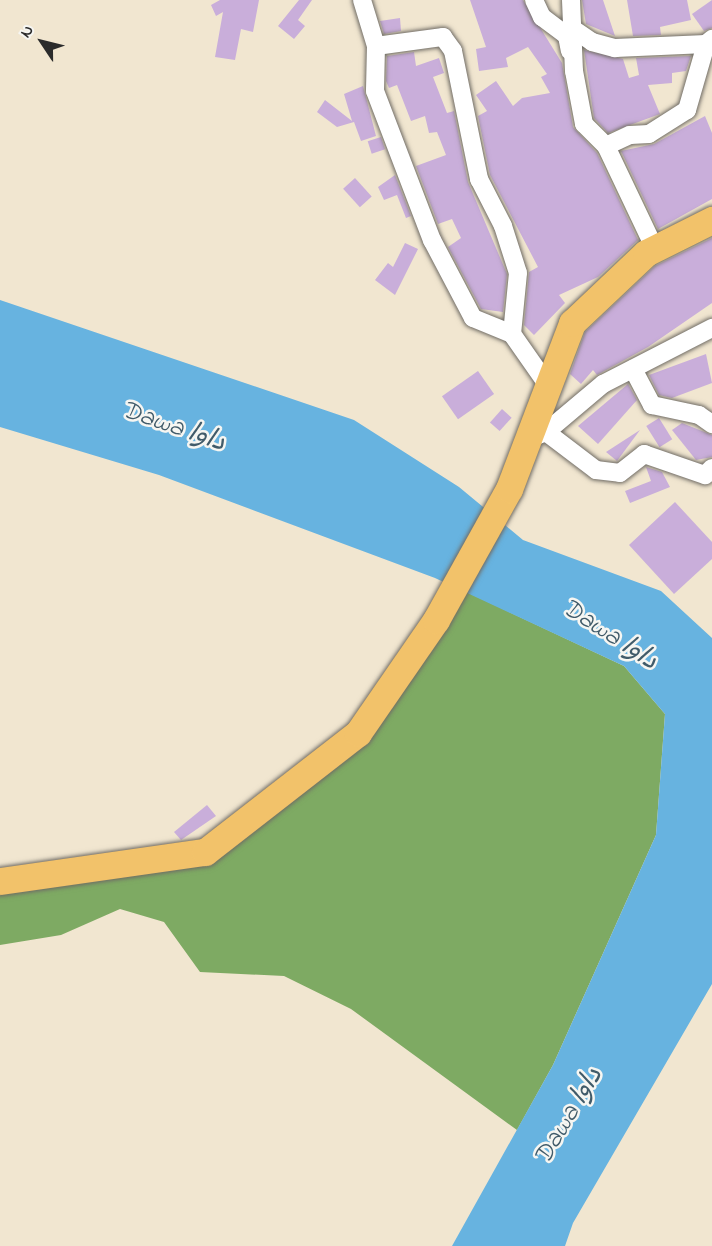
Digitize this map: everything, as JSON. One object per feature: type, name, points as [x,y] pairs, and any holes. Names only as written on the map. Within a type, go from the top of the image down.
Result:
[{"type":"main road","points":[[0,881],[205,852],[358,733],[436,620],[509,489],[537,435],[547,384],[572,323],[590,301],[655,249],[712,220]]},
{"type":"street","points":[[362,0],[376,46],[375,92],[432,240],[473,318],[512,334],[547,384]]},
{"type":"street","points":[[534,0],[542,17],[567,36],[584,124],[606,146],[655,249]]},
{"type":"street","points":[[571,0],[574,70]]},
{"type":"street","points":[[573,28],[592,42],[615,48],[709,41],[687,110],[650,134],[630,135],[606,146]]},
{"type":"street","points":[[376,46],[443,37],[453,51],[479,180],[503,226],[518,273],[512,334]]},
{"type":"street","points":[[710,474],[644,454],[620,473],[596,470],[537,435],[603,384],[712,328]]},
{"type":"street","points":[[633,369],[652,405],[699,415],[712,424]]},
{"type":"green space","points":[[454,586],[624,666],[665,714],[656,835],[553,1065],[517,1130],[351,1009],[284,976],[200,972],[164,922],[120,909],[61,935],[0,945],[0,876],[204,848],[356,731]]},
{"type":"water","name":"Dawa داوا","points":[[0,300],[354,420],[459,487],[523,540],[661,591],[712,638],[712,984],[573,1223],[565,1246],[452,1246],[553,1065],[656,835],[665,714],[624,666],[435,578],[159,475],[0,427]]},
{"type":"building","points":[[220,0],[259,0],[253,32],[241,29],[235,60],[215,57],[223,12],[216,16],[211,5]]},
{"type":"building","points":[[299,0],[312,0],[298,20],[305,26],[294,39],[278,26]]},
{"type":"building","points":[[470,0],[523,0],[562,63],[573,127],[597,153],[638,240],[598,277],[559,295],[565,303],[534,335],[524,325],[529,272],[538,267],[490,175],[478,116],[487,111],[476,95],[496,81],[513,106],[522,98],[550,93],[541,77],[547,74],[528,47],[506,58],[508,67],[479,71],[476,49],[486,47]]},
{"type":"building","points":[[582,0],[603,0],[615,36],[586,24]]},
{"type":"building","points":[[627,0],[687,0],[691,20],[660,27],[661,35],[633,36]]},
{"type":"building","points":[[712,0],[712,28],[704,31],[692,14]]},
{"type":"building","points":[[400,18],[401,31],[384,34],[380,21]]},
{"type":"building","points":[[584,50],[623,59],[629,78],[639,75],[636,58],[691,56],[686,71],[672,73],[672,83],[648,85],[660,114],[608,133],[594,118]]},
{"type":"building","points":[[414,52],[416,66],[439,58],[444,73],[433,77],[447,113],[454,111],[468,182],[507,274],[503,312],[481,309],[448,247],[461,238],[452,219],[438,224],[416,166],[446,155],[437,132],[429,133],[425,116],[411,121],[397,85],[389,88],[386,81],[387,56]]},
{"type":"building","points":[[363,86],[376,136],[361,141],[354,122],[337,127],[317,112],[325,100],[352,121],[344,94]]},
{"type":"building","points":[[705,116],[712,133],[712,199],[658,229],[621,151],[654,144]]},
{"type":"building","points":[[381,137],[385,149],[372,154],[368,141]]},
{"type":"building","points":[[395,175],[411,216],[406,218],[397,195],[384,200],[378,187]]},
{"type":"building","points":[[355,178],[372,197],[360,207],[343,189]]},
{"type":"building","points":[[712,238],[712,303],[648,347],[597,375],[593,370],[581,384],[570,374],[585,332],[655,266]]},
{"type":"building","points":[[405,243],[418,249],[395,295],[375,280],[388,263],[393,267]]},
{"type":"building","points":[[706,354],[712,383],[672,398],[659,395],[649,375]]},
{"type":"building","points":[[478,371],[494,394],[458,419],[442,396]]},
{"type":"building","points":[[628,384],[637,400],[598,444],[578,426]]},
{"type":"building","points":[[502,409],[512,418],[500,431],[490,422]]},
{"type":"building","points":[[659,418],[672,439],[660,447],[646,426]]},
{"type":"building","points":[[682,423],[712,435],[712,457],[696,460],[672,430]]},
{"type":"building","points":[[640,430],[617,461],[606,452]]},
{"type":"building","points":[[646,467],[662,472],[670,487],[630,503],[625,491],[651,481]]},
{"type":"building","points":[[675,502],[712,542],[712,559],[674,594],[629,545]]},
{"type":"building","points":[[207,805],[216,816],[181,840],[174,832]]}]
